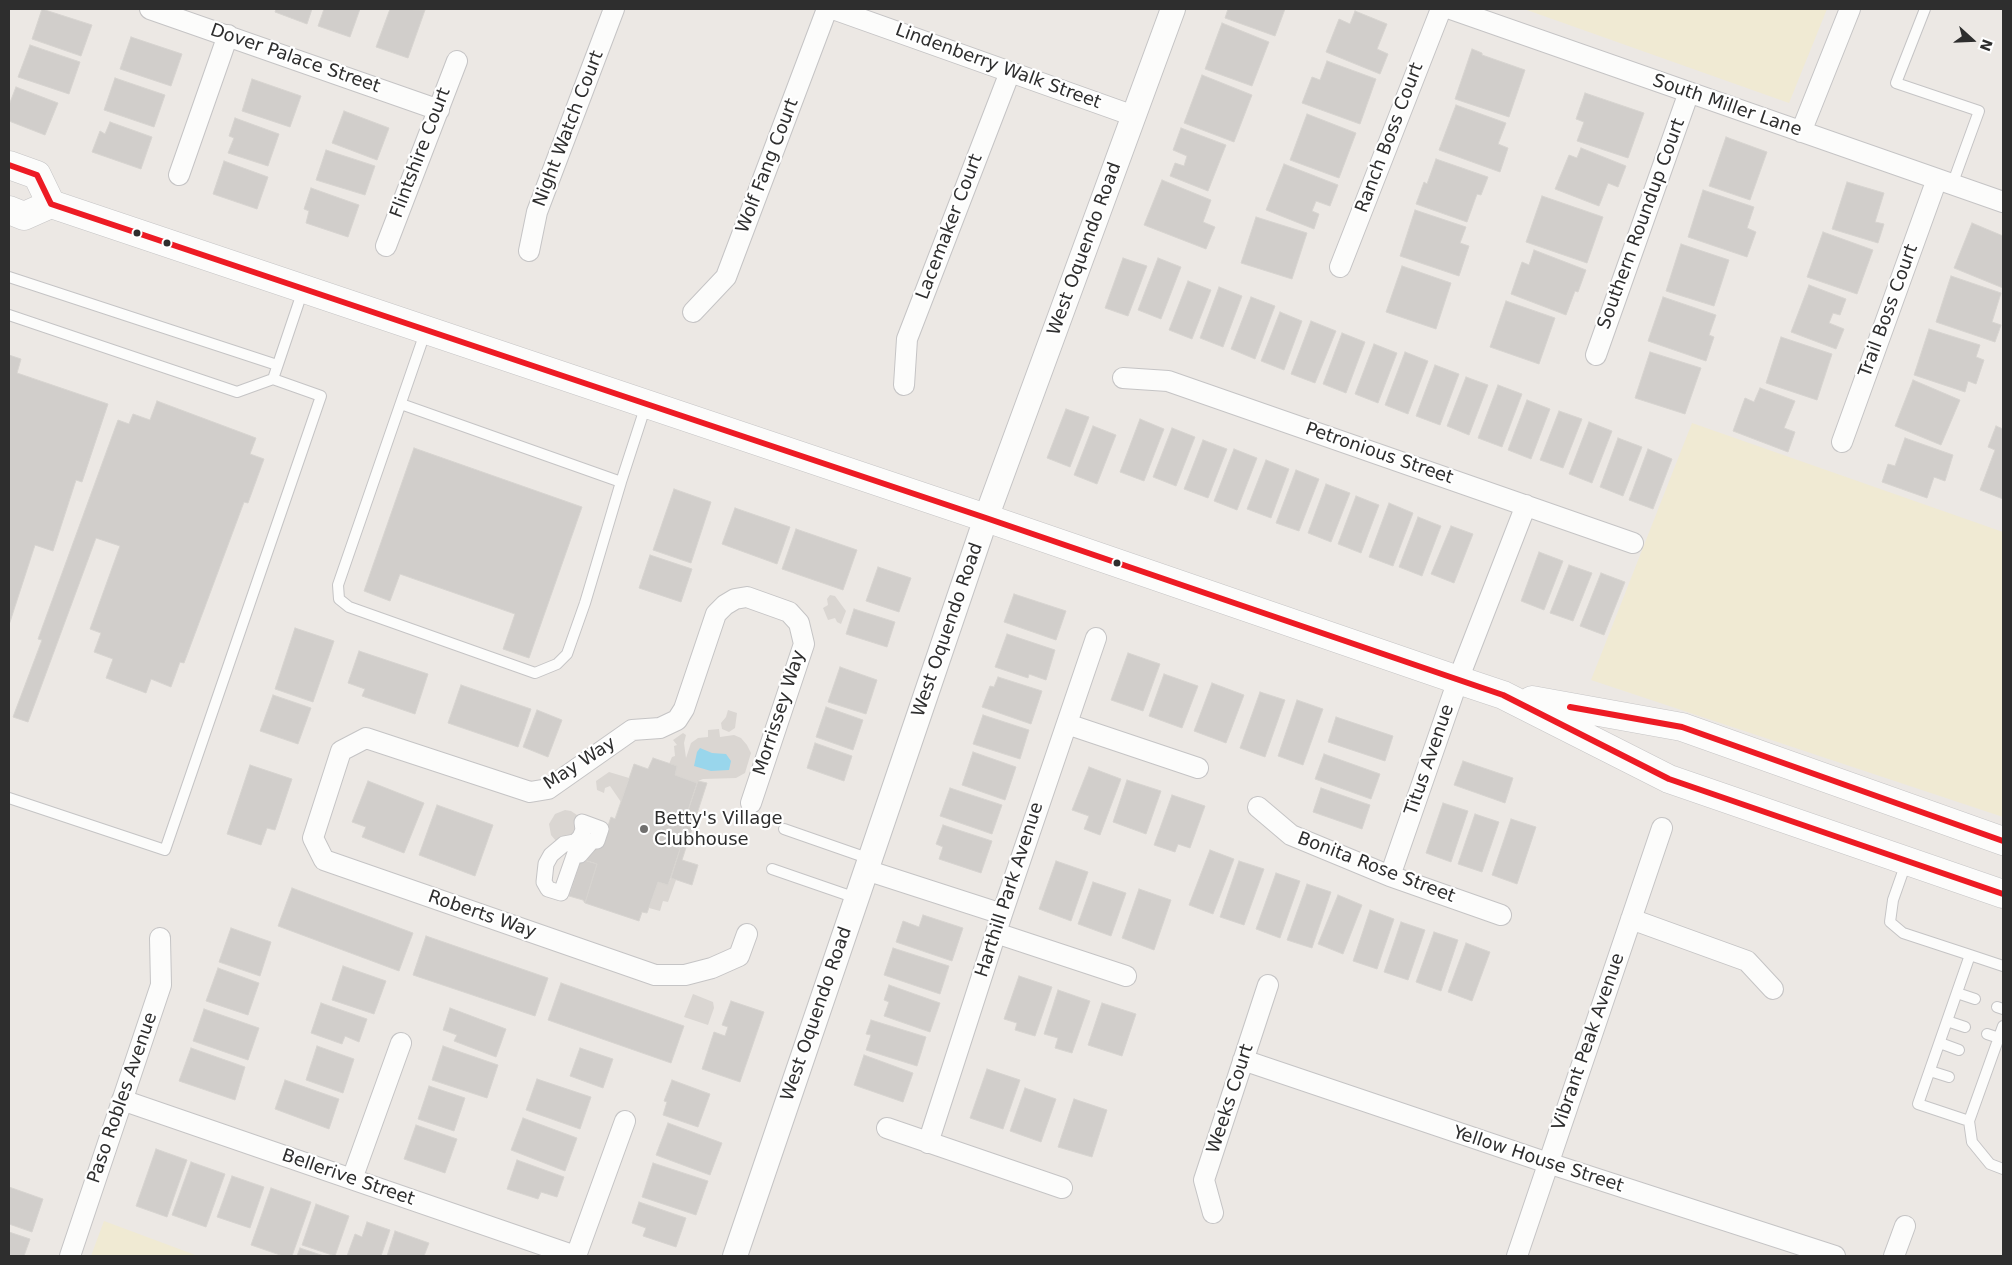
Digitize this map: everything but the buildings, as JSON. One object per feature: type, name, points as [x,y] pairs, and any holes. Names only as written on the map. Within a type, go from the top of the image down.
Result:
[{"type":"main road","points":[[9,165],[37,175],[51,204]]},
{"type":"main road","points":[[9,210],[24,216],[51,204],[986,518],[1503,695],[1682,727],[2003,841]]},
{"type":"main road","points":[[1503,695],[1669,779],[2003,894]]},
{"type":"street","name":"Dover Palace Street","points":[[150,9],[439,110]]},
{"type":"street","name":"Night Watch Court","points":[[529,251],[537,212],[614,9]]},
{"type":"street","name":"Wolf Fang Court","points":[[693,312],[726,277],[827,9]]},
{"type":"street","name":"Lindenberry Walk Street","points":[[833,9],[1134,116]]},
{"type":"street","name":"West Oquendo Road","points":[[735,1256],[986,518],[1173,9]]},
{"type":"street","name":"Ranch Boss Court","points":[[1340,268],[1441,9]]},
{"type":"street","name":"South Miller Lane","points":[[1450,9],[2003,202]]},
{"type":"street","points":[[1800,132],[1850,9]]},
{"type":"street","points":[[179,176],[228,35]]},
{"type":"street","name":"Flintshire Court","points":[[386,246],[457,61]]},
{"type":"street","name":"Lacemaker Court","points":[[904,385],[907,339],[1010,72]]},
{"type":"street","name":"Southern Roundup Court","points":[[1596,355],[1689,92]]},
{"type":"street","name":"Trail Boss Court","points":[[1842,442],[1944,182]]},
{"type":"street","name":"Petronious Street","points":[[1123,378],[1168,380],[1633,543]]},
{"type":"street","name":"Titus Avenue","points":[[1390,876],[1458,680],[1526,504]]},
{"type":"street","name":"Morrissey Way","points":[[735,599],[747,597],[789,612],[799,623],[804,644],[751,803]]},
{"type":"street","name":"May Way","points":[[352,745],[366,738],[530,792],[548,789],[632,730],[660,728],[677,720],[684,709],[716,614],[735,599]]},
{"type":"street","name":"Harthill Park Avenue","points":[[928,1144],[1002,914],[1096,638]]},
{"type":"street","points":[[1067,724],[1198,768]]},
{"type":"street","name":"Roberts Way","points":[[352,745],[342,752],[313,838],[324,860],[656,975],[685,975],[712,968],[739,956],[747,934]]},
{"type":"street","name":"Bonita Rose Street","points":[[1258,807],[1291,835],[1390,876],[1502,915]]},
{"type":"street","points":[[582,822],[601,829],[597,841],[593,840],[580,855],[574,853],[561,893],[548,889],[544,882],[546,864],[551,856],[564,844],[575,842],[580,837],[583,830],[582,822]]},
{"type":"street","name":"Vibrant Peak Avenue","points":[[1517,1256],[1662,828]]},
{"type":"street","points":[[868,865],[1002,914]]},
{"type":"street","points":[[1632,919],[1747,960],[1773,989]]},
{"type":"street","points":[[996,933],[1126,976]]},
{"type":"street","name":"Paso Robles Avenue","points":[[70,1256],[161,985],[160,938]]},
{"type":"street","name":"Weeks Court","points":[[1214,1213],[1204,1180],[1268,985]]},
{"type":"street","points":[[352,1180],[401,1043]]},
{"type":"street","name":"Yellow House Street","points":[[1243,1060],[1548,1163],[1835,1256]]},
{"type":"street","name":"Bellerive Street","points":[[122,1100],[575,1256]]},
{"type":"street","points":[[575,1256],[625,1121]]},
{"type":"street","points":[[887,1128],[928,1144],[1062,1188]]},
{"type":"street","points":[[1894,1256],[1905,1226]]},
{"type":"lane","points":[[1925,9],[1896,83],[1979,112],[1944,182]]},
{"type":"lane","points":[[9,276],[277,365]]},
{"type":"lane","points":[[273,379],[303,289]]},
{"type":"lane","points":[[9,315],[237,392],[273,379],[321,396],[165,850],[9,798]]},
{"type":"lane","points":[[426,330],[338,585],[339,599],[358,611],[535,673],[557,664],[567,654],[585,603],[621,482],[647,404]]},
{"type":"lane","points":[[401,404],[621,482]]},
{"type":"lane","points":[[784,829],[868,865]]},
{"type":"lane","points":[[1907,861],[1893,900],[1890,922],[1903,933],[2003,966]]},
{"type":"lane","points":[[772,869],[856,898]]},
{"type":"lane","points":[[1969,1121],[1918,1104],[1970,955]]},
{"type":"lane","points":[[1957,993],[1975,999]]},
{"type":"lane","points":[[1947,1021],[1965,1027]]},
{"type":"lane","points":[[2003,1026],[1969,1121],[1972,1142],[1990,1164],[2003,1169]]},
{"type":"lane","points":[[1987,1034],[1999,1038]]},
{"type":"lane","points":[[1940,1044],[1958,1050]]},
{"type":"lane","points":[[1980,1058],[1991,1061]]},
{"type":"lane","points":[[1930,1071],[1949,1078]]},
{"type":"lane","points":[[1970,1085],[1981,1088]]},
{"type":"sand","points":[[1524,9],[1827,9],[1789,103]]},
{"type":"sand","points":[[1692,423],[2003,532],[2003,817],[1591,680]]},
{"type":"sand","points":[[104,1221],[198,1256],[91,1256]]},
{"type":"shaded area","points":[[830,595],[835,596],[846,611],[841,624],[835,618],[828,620],[823,608],[828,605],[827,599]]},
{"type":"shaded area","points":[[728,710],[737,713],[735,728],[729,732],[722,729],[721,723],[726,717]]},
{"type":"shaded area","points":[[719,729],[720,737],[734,735],[741,738],[747,745],[751,753],[745,773],[736,778],[703,779],[697,783],[675,775],[677,766],[669,764],[672,757],[675,756],[674,746],[677,745],[673,740],[683,733],[686,735],[684,743],[686,758],[691,743],[698,738],[708,737],[708,730]]},
{"type":"shaded area","points":[[609,772],[629,778],[621,802],[610,786],[605,788],[604,793],[597,790],[596,781]]},
{"type":"shaded area","points":[[565,810],[571,811],[580,817],[583,830],[564,844],[556,841],[551,835],[549,824],[555,814]]},
{"type":"shaded area","points":[[671,878],[676,880],[668,902],[663,901],[660,911],[649,908],[658,882],[668,885]]},
{"type":"shaded area","points":[[693,994],[713,1002],[714,1008],[708,1025],[684,1017]]},
{"type":"water","points":[[700,748],[712,753],[726,754],[731,761],[729,770],[711,771],[694,766],[697,752]]},
{"type":"transit line","points":[[9,165],[37,175],[51,204],[986,518],[1503,695],[1669,779],[2003,894]]},
{"type":"transit line","points":[[1570,707],[1682,727],[2003,841]]},
{"type":"place","name":"Betty's Village Clubhouse","points":[[644,829]]}]
